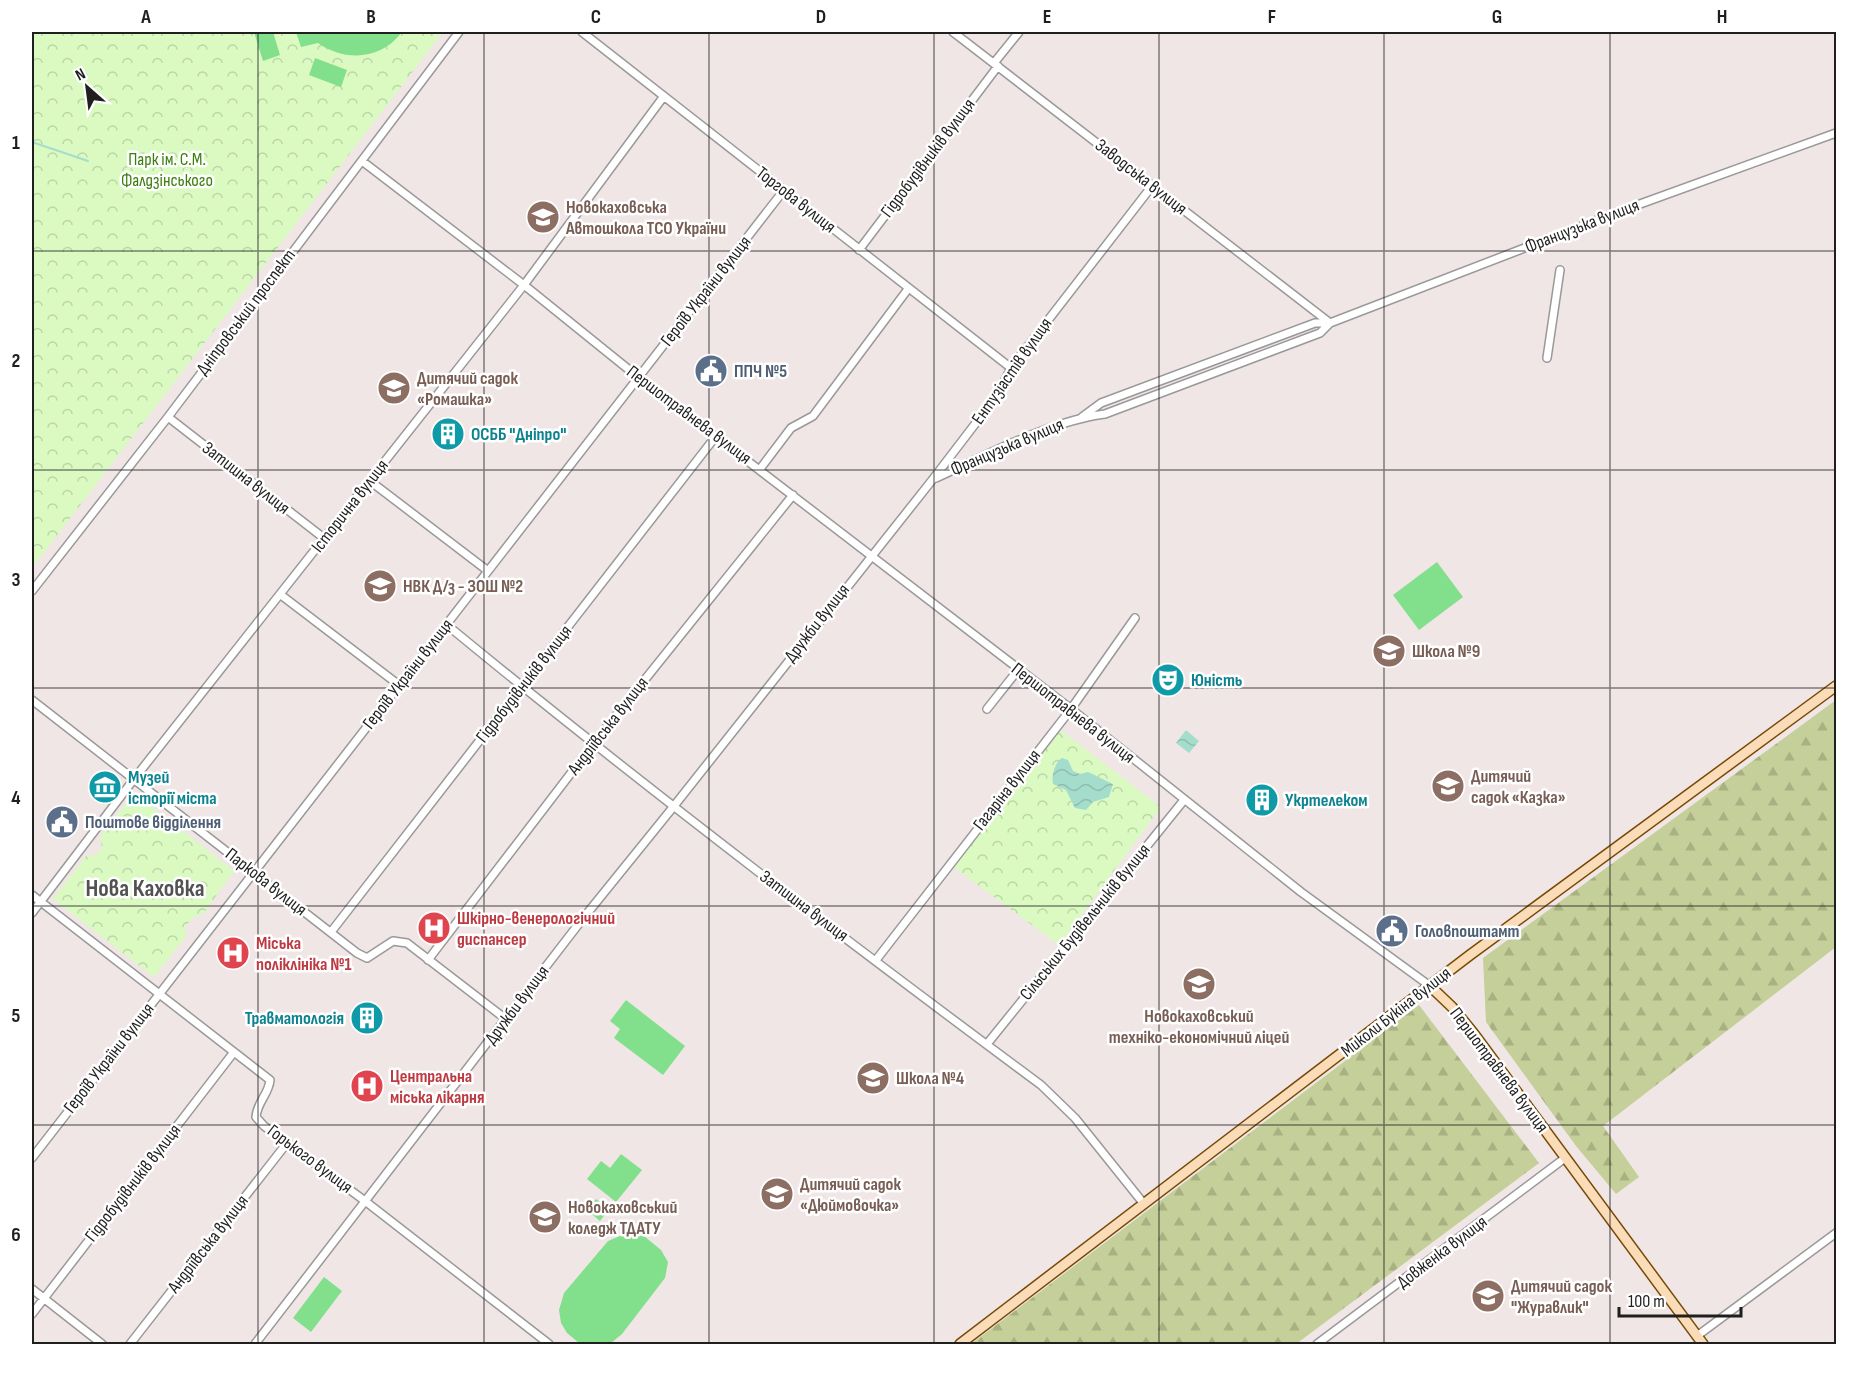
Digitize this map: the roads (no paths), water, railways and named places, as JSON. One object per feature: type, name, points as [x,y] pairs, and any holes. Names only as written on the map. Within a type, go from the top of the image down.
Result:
[{"type":"street","name":"Дніпровський проспект","points":[[32,591],[168,417],[459,32]]},
{"type":"street","name":"Торгова вулиця","points":[[582,32],[1011,368]]},
{"type":"street","name":"Заводська вулиця","points":[[953,32],[1330,323]]},
{"type":"street","name":"Гідробудівників вулиця","points":[[859,250],[1019,32]]},
{"type":"street","name":"Історична вулиця","points":[[32,913],[134,779],[524,285],[664,96]]},
{"type":"street","name":"Французька вулиця","points":[[1082,417],[1101,403],[1315,323],[1330,323],[1618,212],[1836,133]]},
{"type":"street","name":"Першотравнева вулиця","points":[[362,161],[524,285],[638,377],[1071,709],[1305,895],[1430,986],[1452,1007],[1700,1340]]},
{"type":"street","name":"Ентузіастів вулиця","points":[[871,556],[998,394],[1011,368],[1152,186]]},
{"type":"street","name":"Героїв України вулиця","points":[[32,1158],[784,190]]},
{"type":"street","points":[[1548,358],[1560,270]]},
{"type":"street","points":[[760,469],[791,428],[813,416],[908,289]]},
{"type":"street","name":"Французька вулиця","points":[[933,479],[1011,444],[1082,417],[1105,414],[1320,333],[1330,323]]},
{"type":"street","name":"Затишна вулиця","points":[[168,417],[324,539]]},
{"type":"street","name":"Гідробудівників вулиця","points":[[331,932],[716,436]]},
{"type":"street","points":[[370,481],[488,571]]},
{"type":"street","name":"Андріївська вулиця","points":[[428,960],[594,743],[793,495]]},
{"type":"street","name":"Дружби вулиця","points":[[255,1344],[507,1020],[581,921],[871,556]]},
{"type":"street","points":[[281,595],[399,685]]},
{"type":"street","name":"Гагаріна вулиця","points":[[876,960],[1071,709],[1136,618]]},
{"type":"street","name":"Затишна вулиця","points":[[447,625],[674,806],[1041,1085],[1075,1118],[1144,1204]]},
{"type":"street","points":[[987,709],[1018,670]]},
{"type":"street","name":"Миколи Букіна вулиця","points":[[960,1344],[1430,986],[1836,686]]},
{"type":"street","name":"Паркова вулиця","points":[[32,700],[357,952],[367,958],[393,941],[407,943],[507,1020]]},
{"type":"street","name":"Сільських Будівельників вулиця","points":[[987,1044],[1184,800]]},
{"type":"street","name":"Горького вулиця","points":[[32,895],[270,1080],[269,1088],[257,1107],[256,1117],[264,1126],[549,1344]]},
{"type":"street","name":"Гідробудівників вулиця","points":[[32,1314],[234,1052]]},
{"type":"street","name":"Андріївська вулиця","points":[[130,1344],[286,1143]]},
{"type":"street","name":"Довженка вулиця","points":[[1317,1344],[1565,1158]]},
{"type":"street","points":[[1700,1340],[1836,1233]]},
{"type":"street","points":[[32,1289],[102,1344]]},
{"type":"water","points":[[1186,730],[1199,741],[1189,753],[1176,743]]},
{"type":"water","points":[[1062,758],[1068,760],[1073,771],[1080,774],[1088,772],[1113,784],[1109,797],[1093,802],[1086,810],[1075,808],[1066,790],[1053,784],[1054,770]]},
{"type":"waterway","points":[[32,142],[88,161]]},
{"type":"place","name":"Новокаховська Автошкола ТСО України","points":[[543,217]]},
{"type":"place","name":"ППЧ №5","points":[[711,371]]},
{"type":"place","name":"Дитячий садок «Ромашка»","points":[[394,388]]},
{"type":"place","name":"ОСББ \"Днiпро\"","points":[[448,434]]},
{"type":"place","name":"НВК Д/з - ЗОШ №2","points":[[380,586]]},
{"type":"place","name":"Школа №9","points":[[1389,651]]},
{"type":"place","name":"Юність","points":[[1168,680]]},
{"type":"place","name":"Дитячий садок «Казка»","points":[[1448,786]]},
{"type":"place","name":"Музей історії міста","points":[[105,787]]},
{"type":"place","name":"Укртелеком","points":[[1262,800]]},
{"type":"place","name":"Поштове відділення","points":[[62,822]]},
{"type":"place","name":"Шкірно-венерологічний диспансер","points":[[434,928]]},
{"type":"place","name":"Головпоштамт","points":[[1392,931]]},
{"type":"place","name":"Міська поліклініка №1","points":[[233,953]]},
{"type":"place","name":"Новокаховський техніко-економічний ліцей","points":[[1199,984]]},
{"type":"place","name":"Травматологія","points":[[367,1018]]},
{"type":"place","name":"Школа №4","points":[[873,1078]]},
{"type":"place","name":"Центральна міська лікарня","points":[[367,1086]]},
{"type":"place","name":"Дитячий садок «Дюймовочка»","points":[[777,1194]]},
{"type":"place","name":"Новокаховський коледж ТДАТУ","points":[[545,1217]]},
{"type":"place","name":"Дитячий садок \"Журавлик\"","points":[[1488,1296]]},
{"type":"district","name":"Нова Каховка","points":[[145,888]]},
{"type":"park label","name":"Парк ім. С.М. Фалдзінського","points":[[167,169]]}]
